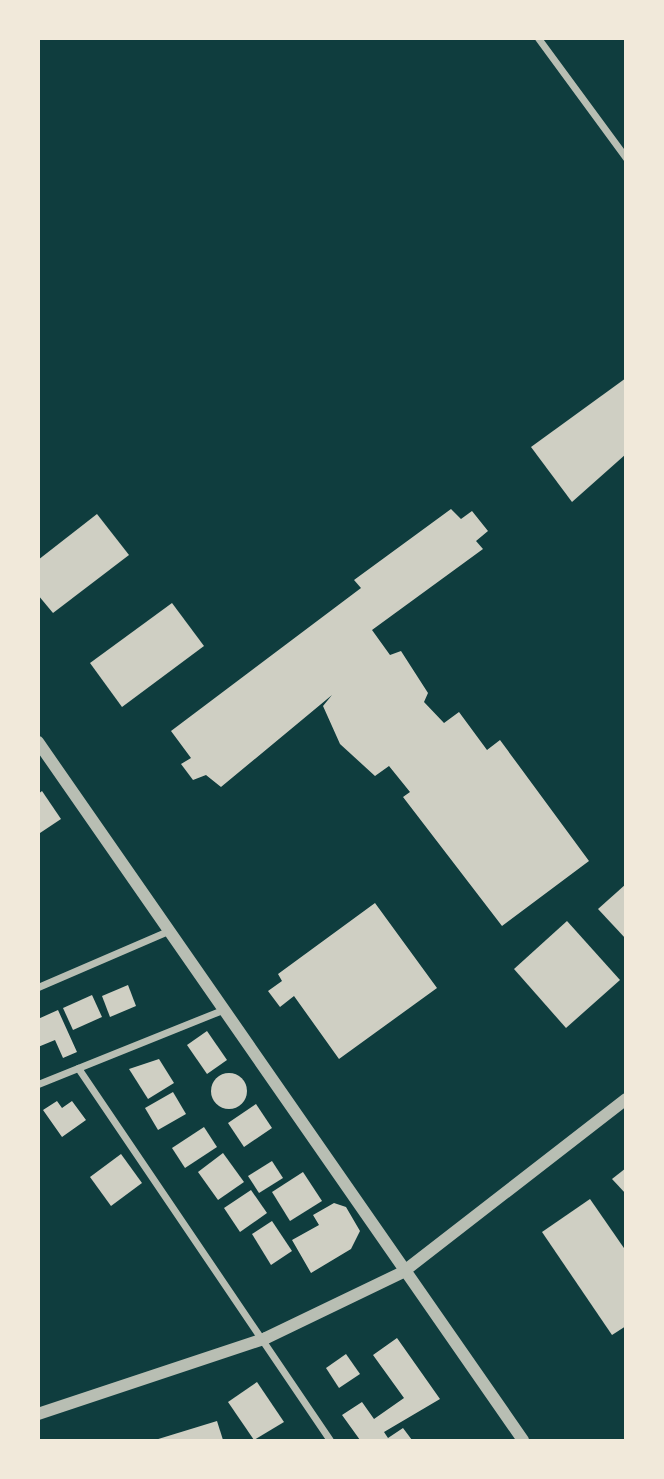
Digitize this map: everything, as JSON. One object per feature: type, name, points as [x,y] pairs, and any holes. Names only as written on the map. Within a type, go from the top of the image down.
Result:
[{"type":"street","points":[[538,38],[625,158]]},
{"type":"street","points":[[38,742],[403,1272],[523,1440]]},
{"type":"street","points":[[38,987],[168,931]]},
{"type":"street","points":[[38,1084],[222,1010]]},
{"type":"street","points":[[78,1068],[266,1338],[330,1440]]},
{"type":"street","points":[[38,1414],[266,1338],[403,1272],[625,1099]]},
{"type":"building","points":[[626,378],[626,454],[572,502],[531,447]]},
{"type":"building","points":[[451,509],[461,519],[472,511],[488,531],[476,541],[483,549],[372,630],[390,655],[401,651],[428,693],[424,702],[444,723],[459,712],[487,750],[500,740],[589,861],[502,926],[403,797],[410,792],[389,766],[375,776],[340,744],[323,706],[332,695],[221,787],[206,775],[193,780],[181,764],[191,758],[171,731],[361,588],[354,580]]},
{"type":"building","points":[[97,514],[129,555],[53,613],[38,595],[38,560]]},
{"type":"building","points":[[172,603],[204,646],[122,707],[90,663]]},
{"type":"building","points":[[42,791],[61,819],[40,833],[38,794]]},
{"type":"building","points":[[626,884],[626,939],[598,909]]},
{"type":"building","points":[[375,903],[437,988],[339,1059],[294,996],[280,1007],[268,991],[282,981],[278,974]]},
{"type":"building","points":[[567,921],[620,980],[566,1028],[514,969]]},
{"type":"building","points":[[128,985],[136,1006],[110,1017],[102,996]]},
{"type":"building","points":[[92,995],[102,1017],[73,1030],[63,1008]]},
{"type":"building","points":[[58,1010],[77,1052],[63,1058],[55,1040],[38,1047],[38,1019]]},
{"type":"building","points":[[207,1031],[227,1060],[207,1074],[187,1045]]},
{"type":"building","points":[[159,1059],[174,1083],[148,1099],[129,1069]]},
{"type":"building","points":[[229,1073],[242,1078],[247,1091],[242,1104],[229,1109],[216,1104],[211,1091],[216,1078]]},
{"type":"building","points":[[173,1092],[186,1114],[158,1130],[145,1108]]},
{"type":"building","points":[[57,1101],[62,1108],[72,1101],[86,1120],[62,1137],[43,1110]]},
{"type":"building","points":[[256,1104],[272,1128],[244,1147],[228,1123]]},
{"type":"building","points":[[204,1127],[217,1147],[185,1168],[172,1148]]},
{"type":"building","points":[[223,1153],[244,1182],[218,1200],[198,1172]]},
{"type":"building","points":[[121,1154],[142,1183],[111,1206],[90,1177]]},
{"type":"building","points":[[272,1161],[283,1178],[259,1193],[248,1176]]},
{"type":"building","points":[[626,1168],[626,1194],[612,1179]]},
{"type":"building","points":[[303,1172],[322,1201],[290,1221],[272,1192]]},
{"type":"building","points":[[251,1190],[267,1213],[240,1232],[224,1208]]},
{"type":"building","points":[[590,1199],[626,1251],[626,1326],[612,1335],[542,1232]]},
{"type":"building","points":[[334,1203],[346,1207],[360,1231],[351,1249],[311,1273],[292,1240],[319,1225],[313,1215]]},
{"type":"building","points":[[272,1221],[292,1251],[271,1265],[252,1234]]},
{"type":"building","points":[[397,1338],[440,1399],[384,1432],[388,1438],[403,1428],[412,1440],[360,1440],[342,1415],[362,1402],[374,1419],[404,1398],[373,1355]]},
{"type":"building","points":[[346,1354],[360,1374],[339,1388],[326,1368]]},
{"type":"building","points":[[257,1382],[284,1422],[254,1440],[228,1402]]},
{"type":"building","points":[[217,1421],[223,1440],[155,1440]]}]
